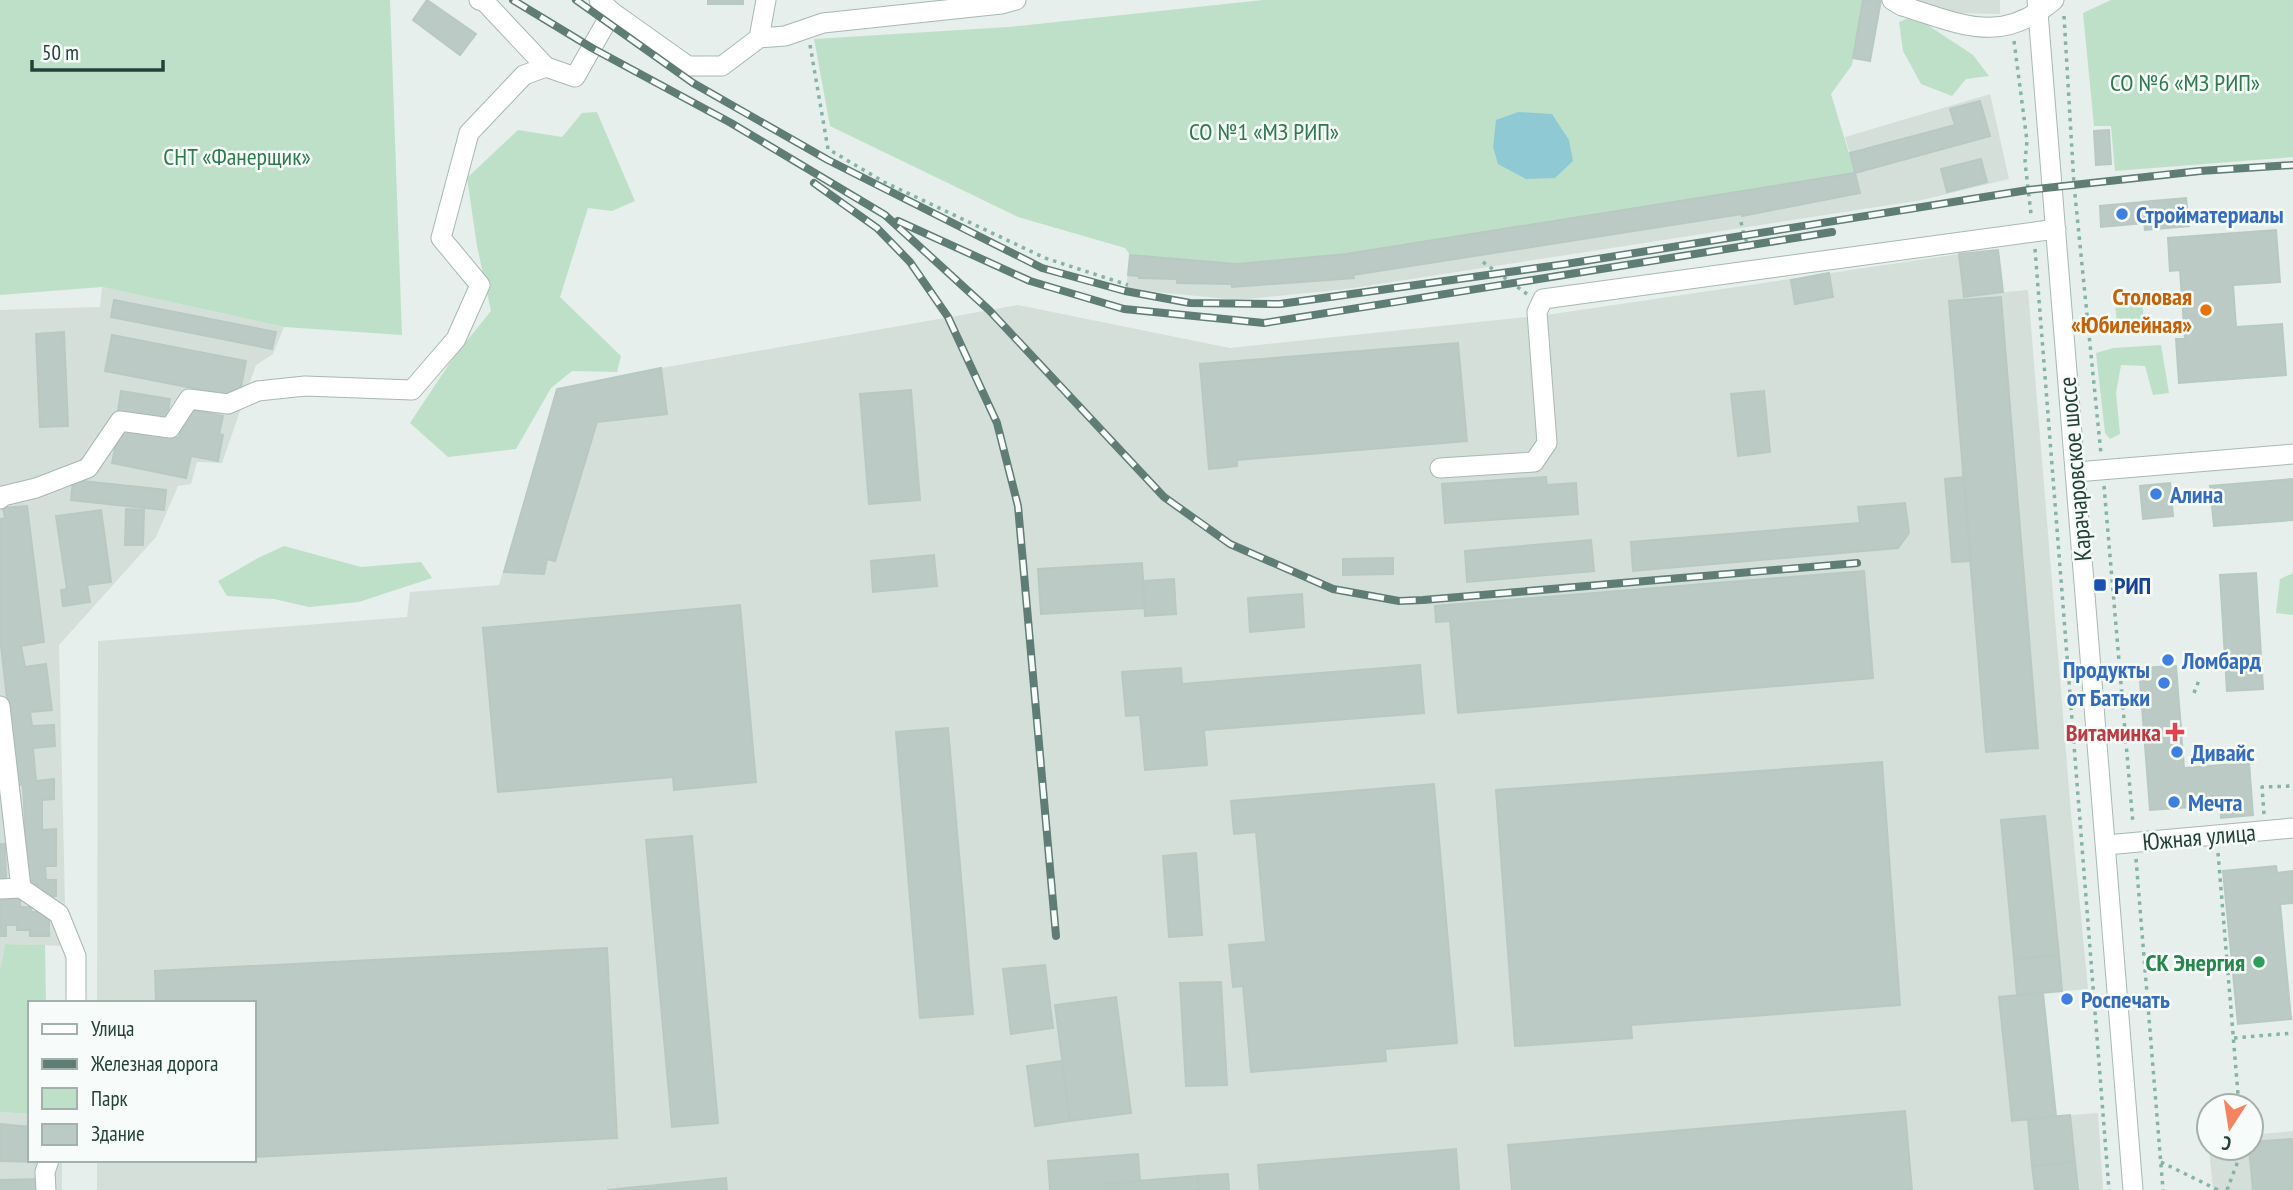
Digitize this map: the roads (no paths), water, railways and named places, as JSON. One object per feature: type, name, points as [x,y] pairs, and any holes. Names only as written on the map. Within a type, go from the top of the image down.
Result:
[{"type":"street","points":[[479,0],[485,2],[546,67],[575,77],[606,6],[688,66],[722,66],[759,38],[785,36],[823,23],[1001,4],[1016,0]]},
{"type":"street","points":[[759,38],[766,0]]},
{"type":"street","points":[[1892,0],[1902,6],[1975,29],[2012,25],[2037,7],[2059,7]]},
{"type":"street","name":"Карачаровское шоссе","points":[[2037,7],[2133,1190]]},
{"type":"street","points":[[0,499],[88,468],[120,421],[170,428],[189,398],[228,404],[258,391],[305,386],[412,390],[456,339],[480,285],[441,238],[469,134],[524,75],[546,67]]},
{"type":"street","points":[[1440,468],[1534,462],[1546,443],[1537,312],[1543,299],[2056,229]]},
{"type":"street","points":[[2076,472],[2293,454]]},
{"type":"street","points":[[0,706],[21,888]]},
{"type":"street","name":"Южная улица","points":[[2106,845],[2293,828]]},
{"type":"street","points":[[0,889],[21,888],[59,914],[76,956],[76,1001]]},
{"type":"street","points":[[46,1190],[45,1172],[48,1162]]},
{"type":"water","points":[[1518,112],[1552,114],[1569,140],[1573,161],[1555,178],[1526,179],[1498,164],[1493,147],[1496,120]]},
{"type":"railway","points":[[513,0],[592,48],[731,123],[885,215],[989,310],[1164,497],[1230,544],[1333,589],[1399,601],[1423,600],[1857,563]]},
{"type":"railway","points":[[576,0],[693,83],[828,160],[1042,268],[1125,291],[1190,303],[1280,304],[1566,264],[2028,190],[2200,171],[2293,165]]},
{"type":"railway","points":[[814,183],[877,228],[910,262],[948,317],[997,423],[1018,506],[1056,936]]},
{"type":"railway","points":[[898,221],[1030,281],[1124,309],[1264,323],[1832,232]]},
{"type":"place","name":"Стройматериалы","points":[[2122,214]]},
{"type":"place","name":"Столовая «Юбилейная»","points":[[2206,310]]},
{"type":"place","name":"Алина","points":[[2156,494]]},
{"type":"place","name":"РИП","points":[[2100,585]]},
{"type":"place","name":"Ломбард","points":[[2168,660]]},
{"type":"place","name":"Продукты от Батьки","points":[[2164,683]]},
{"type":"place","name":"Витаминка","points":[[2175,732]]},
{"type":"place","name":"Дивайс","points":[[2177,752]]},
{"type":"place","name":"Мечта","points":[[2174,802]]},
{"type":"place","name":"СК Энергия","points":[[2259,962]]},
{"type":"place","name":"Роспечать","points":[[2067,999]]},
{"type":"park label","name":"СО №6 «МЗ РИП»","points":[[2185,82]]},
{"type":"park label","name":"СО №1 «МЗ РИП»","points":[[1264,131]]},
{"type":"park label","name":"СНТ «Фанерщик»","points":[[237,156]]}]
